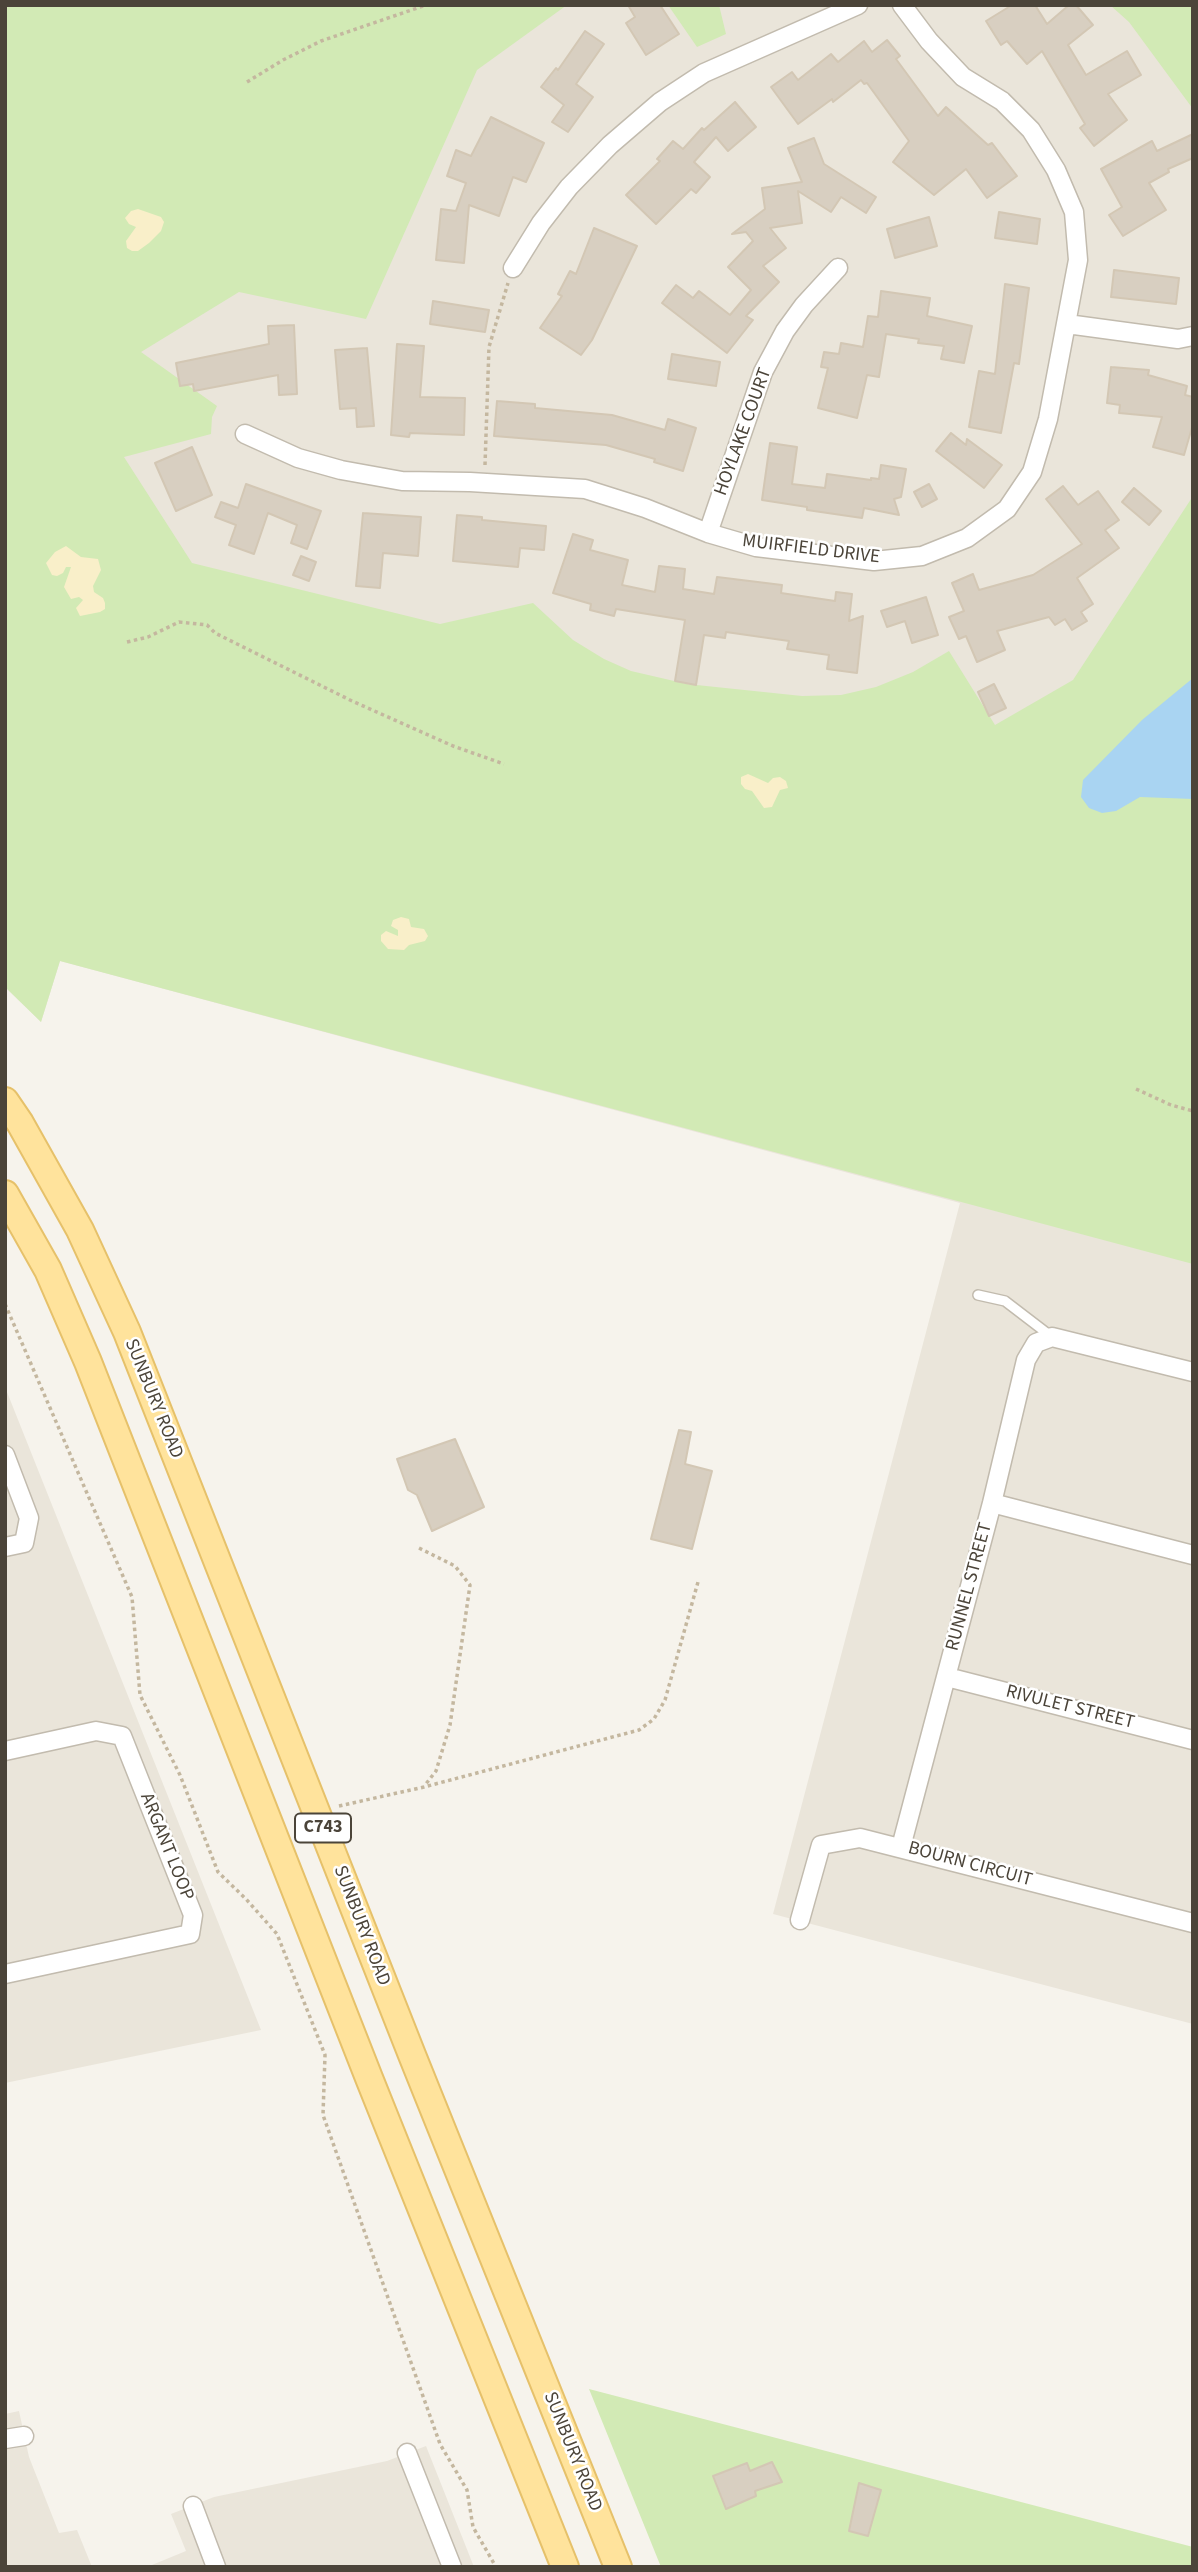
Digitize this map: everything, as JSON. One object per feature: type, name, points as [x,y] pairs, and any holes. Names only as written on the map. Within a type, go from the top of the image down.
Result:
[{"type":"main road","name":"SUNBURY ROAD","points":[[5,1101],[80,1230],[127,1332],[618,2567]]},
{"type":"main road","name":"C743","points":[[5,1194],[48,1270],[88,1362],[369,2078],[565,2567]]},
{"type":"street","points":[[513,268],[541,223],[569,187],[610,145],[660,102],[704,73],[858,5]]},
{"type":"street","name":"MUIRFIELD DRIVE","points":[[245,434],[298,457],[341,470],[402,481],[585,489],[645,508],[708,533],[757,547],[874,561],[922,556],[967,538],[1007,509],[1032,472],[1048,419],[1078,260],[1073,212],[1056,170],[1031,130],[1002,102],[963,77],[929,41],[902,5]]},
{"type":"street","name":"HOYLAKE COURT","points":[[708,533],[763,372],[785,331],[804,305],[838,268]]},
{"type":"street","points":[[1067,324],[1178,339],[1193,336]]},
{"type":"street","points":[[1052,1336],[1193,1371]]},
{"type":"street","name":"RUNNEL STREET","points":[[901,1847],[992,1503],[1026,1360],[1036,1343],[1052,1336]]},
{"type":"street","points":[[5,1455],[29,1518],[24,1543],[5,1547]]},
{"type":"street","points":[[992,1503],[1193,1555]]},
{"type":"street","name":"RIVULET STREET","points":[[947,1677],[1193,1740]]},
{"type":"street","name":"ARGANT LOOP","points":[[5,1751],[96,1731],[122,1735],[192,1915],[190,1934],[5,1974]]},
{"type":"street","name":"BOURN CIRCUIT","points":[[800,1920],[821,1845],[860,1839],[901,1847],[1193,1923]]},
{"type":"street","points":[[5,2440],[24,2436]]},
{"type":"street","points":[[407,2454],[452,2567]]},
{"type":"street","points":[[192,2506],[216,2567]]},
{"type":"lane","points":[[978,1295],[1005,1301],[1052,1336]]},
{"type":"path","points":[[247,82],[321,41],[426,5]]},
{"type":"path","points":[[485,483],[489,347],[513,268]]},
{"type":"path","points":[[127,642],[148,637],[179,622],[206,625],[215,633],[316,684],[453,746],[503,764]]},
{"type":"path","points":[[1136,1089],[1171,1105],[1193,1111]]},
{"type":"path","points":[[5,1304],[132,1597],[141,1695],[180,1775],[218,1872],[276,1934],[325,2054],[323,2115],[440,2444],[467,2490],[473,2526],[496,2567]]},
{"type":"path","points":[[419,1548],[455,1566],[470,1585],[450,1725],[436,1771],[424,1787]]},
{"type":"path","points":[[316,1811],[424,1787],[639,1730],[654,1719],[665,1700],[698,1582]]},
{"type":"shaded area","points":[[5,5],[1193,5],[1193,2024],[773,1914],[960,1203],[60,961],[41,1022],[5,987]]},
{"type":"shaded area","points":[[5,1387],[261,2030],[5,2083]]},
{"type":"shaded area","points":[[19,2411],[29,2457],[59,2533],[77,2530],[92,2567],[5,2567],[5,2414]]},
{"type":"shaded area","points":[[426,2446],[474,2567],[147,2567],[186,2551],[171,2514],[214,2497],[387,2461]]},
{"type":"green space","points":[[5,5],[567,5],[477,70],[366,319],[239,292],[141,352],[217,406],[212,417],[211,434],[124,457],[192,563],[440,624],[533,603],[573,640],[604,659],[631,671],[687,684],[802,696],[841,695],[876,687],[913,672],[949,651],[995,725],[1073,680],[1193,496],[1193,1264],[60,961],[41,1022],[5,987]]},
{"type":"green space","points":[[668,5],[719,5],[726,34],[697,47]]},
{"type":"green space","points":[[1110,5],[1193,5],[1193,109],[1129,22]]},
{"type":"green space","points":[[589,2389],[1193,2547],[1193,2567],[661,2567]]},
{"type":"sand","points":[[138,209],[161,217],[164,222],[161,231],[149,243],[138,251],[132,251],[127,248],[126,241],[136,227],[129,224],[125,218],[131,211]]},
{"type":"sand","points":[[66,546],[81,557],[98,559],[101,570],[93,586],[94,592],[103,598],[105,603],[105,609],[100,612],[80,616],[76,608],[83,600],[79,597],[71,599],[64,587],[71,567],[66,567],[63,573],[57,576],[52,575],[46,563],[55,552]]},
{"type":"sand","points":[[748,774],[768,783],[773,778],[780,777],[786,781],[788,788],[780,790],[772,807],[764,808],[752,791],[741,784],[741,777]]},
{"type":"sand","points":[[401,917],[409,919],[411,927],[424,929],[428,936],[425,941],[409,945],[404,950],[388,949],[381,941],[381,935],[386,931],[398,936],[398,930],[391,926],[393,920]]},
{"type":"water","points":[[1193,678],[1193,799],[1140,797],[1116,811],[1102,813],[1089,808],[1081,797],[1083,780],[1142,720]]},
{"type":"building","points":[[628,5],[660,5],[679,34],[646,55],[626,23],[635,17]]},
{"type":"building","points":[[1012,5],[1035,5],[1047,24],[1069,5],[1076,5],[1093,25],[1068,45],[1086,75],[1127,51],[1141,75],[1108,94],[1127,120],[1094,146],[1080,128],[1085,124],[1042,51],[1027,64],[1007,41],[1001,45],[986,21]]},
{"type":"building","points":[[585,31],[604,44],[576,84],[593,97],[568,132],[552,122],[564,105],[541,87],[556,68],[558,70]]},
{"type":"building","points":[[887,40],[900,56],[896,59],[938,116],[946,107],[988,145],[992,143],[1017,176],[987,198],[966,169],[934,195],[893,162],[909,141],[867,83],[864,84],[861,80],[798,124],[771,87],[792,72],[798,80],[831,54],[838,62],[864,41],[872,52]]},
{"type":"building","points":[[735,102],[756,127],[728,151],[716,137],[694,162],[710,177],[696,193],[691,189],[656,224],[626,195],[660,161],[657,159],[673,141],[683,149],[702,128],[704,130]]},
{"type":"building","points":[[491,117],[544,143],[526,182],[513,177],[499,216],[469,205],[464,263],[436,260],[441,209],[456,211],[466,183],[447,176],[456,150],[471,156]]},
{"type":"building","points":[[1193,134],[1193,158],[1168,169],[1169,172],[1149,183],[1166,210],[1123,236],[1109,215],[1122,207],[1101,169],[1152,141],[1157,151]]},
{"type":"building","points":[[814,138],[824,164],[876,197],[866,213],[841,197],[831,212],[798,191],[802,223],[770,228],[786,248],[763,266],[779,282],[746,316],[753,320],[727,353],[662,303],[676,285],[693,298],[699,291],[730,315],[751,290],[728,267],[753,241],[746,232],[732,234],[765,209],[762,188],[802,182],[788,148]]},
{"type":"building","points":[[999,212],[1040,219],[1037,244],[995,238]]},
{"type":"building","points":[[929,217],[937,246],[895,258],[887,229]]},
{"type":"building","points":[[594,228],[637,246],[592,340],[581,355],[540,328],[562,296],[558,294],[570,271],[576,274]]},
{"type":"building","points":[[1114,270],[1179,278],[1176,304],[1111,297]]},
{"type":"building","points":[[1005,284],[1029,288],[1019,364],[1014,363],[1001,433],[969,427],[979,371],[995,374]]},
{"type":"building","points":[[881,291],[930,298],[927,316],[972,326],[964,363],[941,359],[944,346],[918,343],[919,339],[886,334],[879,377],[867,375],[857,418],[818,408],[828,368],[821,367],[824,352],[839,354],[841,343],[863,347],[868,316],[878,317]]},
{"type":"building","points":[[433,301],[489,310],[485,332],[430,324]]},
{"type":"building","points":[[294,325],[297,394],[279,395],[278,375],[194,391],[193,384],[180,386],[176,363],[269,344],[268,326]]},
{"type":"building","points":[[397,344],[424,346],[420,397],[465,398],[464,435],[391,435]]},
{"type":"building","points":[[367,348],[374,426],[357,427],[356,408],[340,409],[335,350]]},
{"type":"building","points":[[672,354],[720,362],[716,386],[668,379]]},
{"type":"building","points":[[1111,367],[1149,370],[1148,375],[1187,386],[1185,395],[1193,397],[1193,424],[1184,455],[1153,447],[1162,417],[1119,413],[1120,405],[1107,403]]},
{"type":"building","points":[[497,401],[535,404],[535,408],[612,415],[665,430],[668,419],[696,428],[683,471],[654,462],[655,459],[606,445],[494,436]]},
{"type":"building","points":[[951,433],[966,445],[967,439],[1002,465],[984,488],[936,451]]},
{"type":"building","points":[[770,443],[797,447],[792,484],[825,488],[827,474],[871,480],[879,479],[881,465],[906,469],[901,497],[894,499],[899,515],[864,508],[862,518],[762,500]]},
{"type":"building","points":[[192,447],[212,495],[176,511],[155,463]]},
{"type":"building","points":[[246,484],[321,511],[307,549],[291,543],[297,525],[268,513],[254,554],[229,545],[236,525],[215,517],[221,502],[238,508]]},
{"type":"building","points":[[929,484],[937,499],[922,507],[914,492]]},
{"type":"building","points":[[1063,486],[1078,505],[1098,491],[1119,520],[1105,530],[1119,548],[1077,578],[1093,604],[1081,612],[1087,621],[1072,630],[1065,619],[1055,625],[1049,617],[997,631],[1005,650],[977,662],[966,636],[959,639],[949,617],[964,611],[952,583],[973,574],[979,590],[1033,575],[1082,544],[1046,499]]},
{"type":"building","points":[[1134,488],[1161,511],[1149,525],[1122,502]]},
{"type":"building","points":[[363,513],[421,517],[418,556],[383,553],[380,588],[356,586]]},
{"type":"building","points":[[457,515],[546,526],[544,550],[520,548],[518,567],[453,561]]},
{"type":"building","points":[[573,534],[593,540],[590,550],[628,560],[622,585],[655,592],[659,566],[685,569],[683,589],[714,594],[717,577],[782,585],[781,593],[835,601],[836,592],[852,594],[849,621],[863,616],[857,673],[827,669],[829,655],[787,649],[789,641],[726,632],[725,638],[704,635],[696,685],[675,681],[685,620],[616,609],[614,616],[590,610],[591,604],[553,593]]},
{"type":"building","points":[[301,556],[316,562],[309,581],[293,575]]},
{"type":"building","points":[[926,597],[938,635],[912,643],[905,621],[887,627],[881,611]]},
{"type":"building","points":[[994,684],[1006,708],[989,716],[978,692]]},
{"type":"building","points":[[679,1430],[691,1432],[685,1464],[712,1471],[692,1549],[651,1539]]},
{"type":"building","points":[[455,1439],[484,1507],[432,1531],[417,1495],[408,1490],[397,1459]]},
{"type":"building","points":[[772,2462],[782,2482],[755,2491],[756,2496],[726,2509],[713,2476],[747,2463],[750,2471]]},
{"type":"building","points":[[859,2483],[881,2490],[868,2536],[849,2531]]}]
